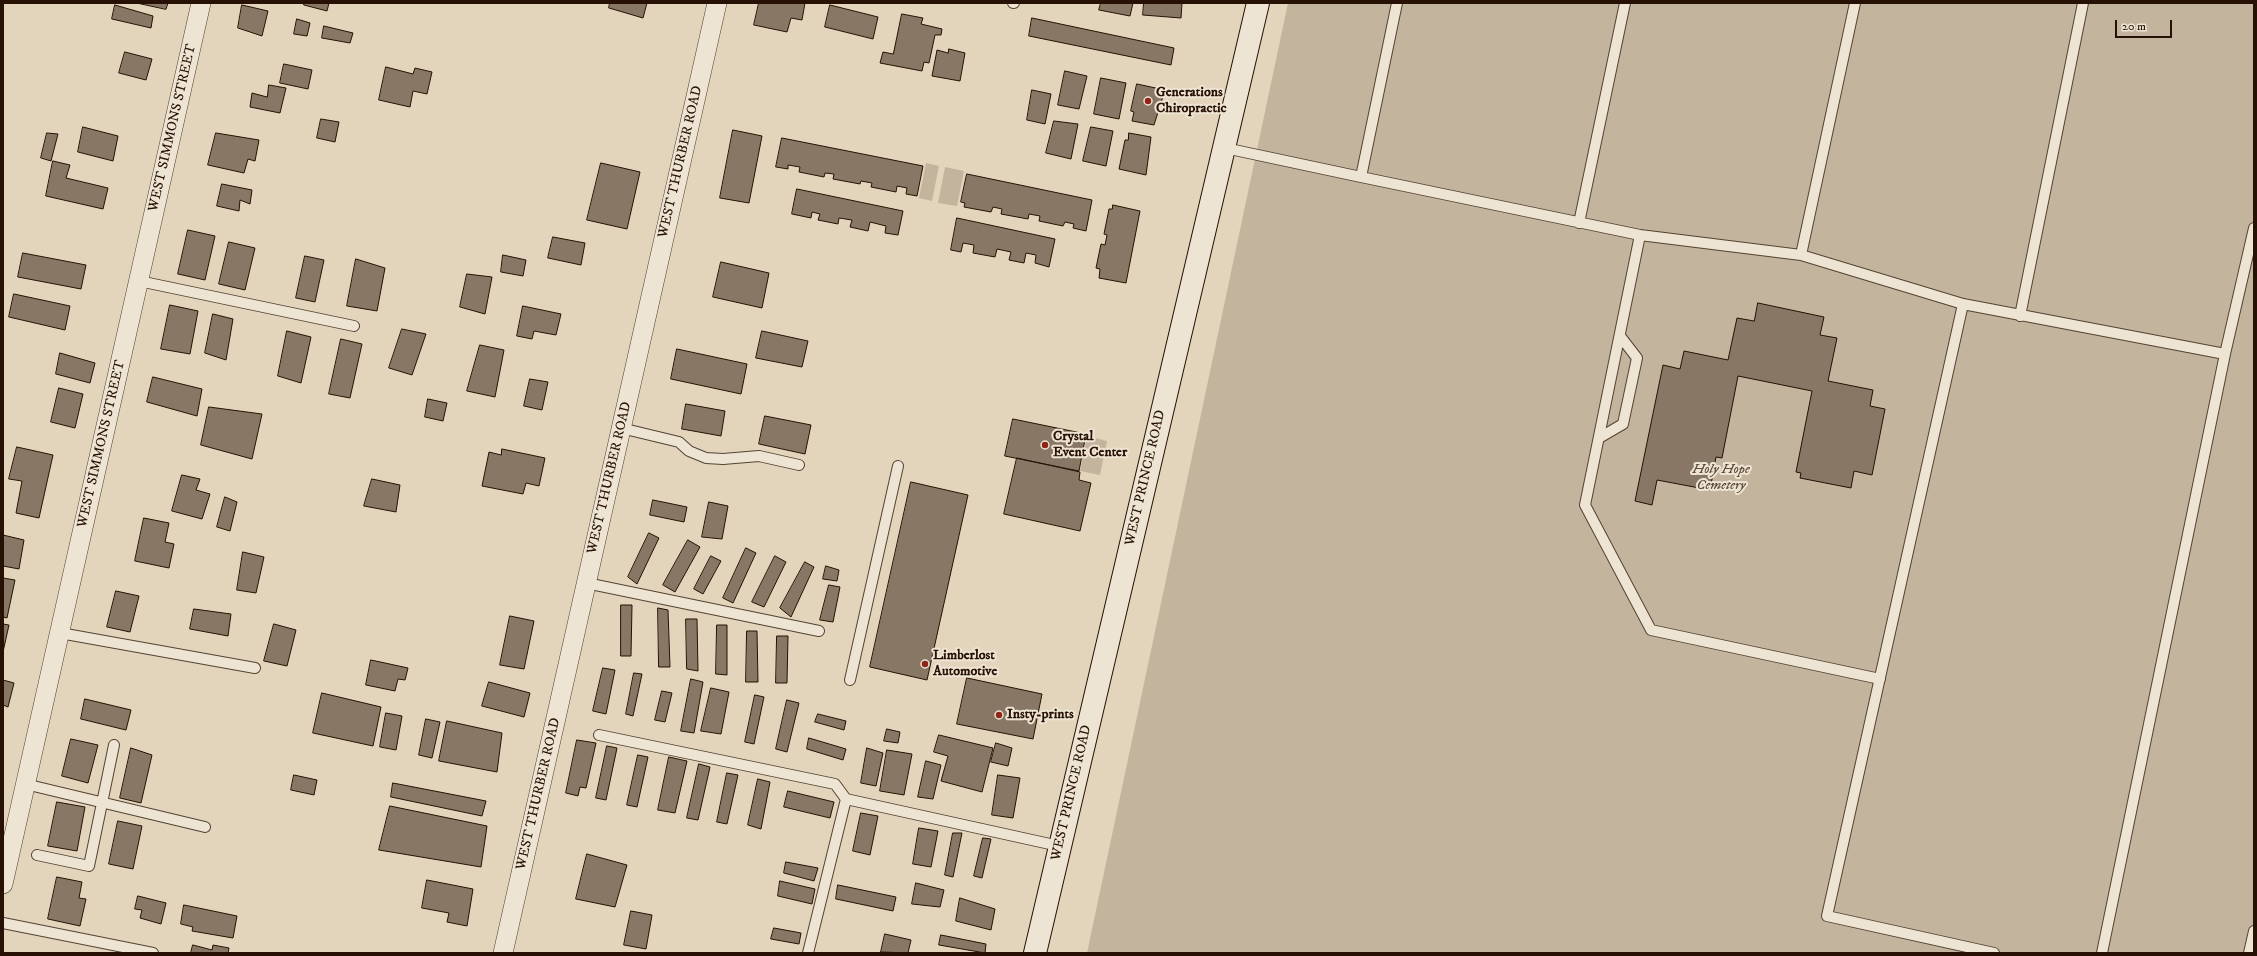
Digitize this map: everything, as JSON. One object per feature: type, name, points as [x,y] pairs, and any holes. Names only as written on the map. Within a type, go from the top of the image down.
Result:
[{"type":"main road","name":"WEST PRINCE ROAD","points":[[1035,953],[1258,3]]},
{"type":"street","name":"WEST SIMMONS STREET","points":[[3,884],[201,3]]},
{"type":"street","name":"WEST THURBER ROAD","points":[[503,953],[717,3]]},
{"type":"lane","points":[[1361,177],[1397,3]]},
{"type":"lane","points":[[1579,223],[1625,3]]},
{"type":"lane","points":[[1801,255],[1855,3]]},
{"type":"lane","points":[[2020,316],[2083,3]]},
{"type":"lane","points":[[1224,148],[1640,235],[1801,255],[1963,304],[2225,354]]},
{"type":"lane","points":[[2102,953],[2225,354],[2254,228]]},
{"type":"lane","points":[[1640,235],[1585,505],[1651,630],[1880,679]]},
{"type":"lane","points":[[138,282],[354,326]]},
{"type":"lane","points":[[1963,304],[1827,916],[1994,953]]},
{"type":"lane","points":[[1599,438],[1623,424],[1637,358],[1620,336]]},
{"type":"lane","points":[[621,428],[679,442],[689,450],[706,458],[723,459],[759,456],[799,465]]},
{"type":"lane","points":[[850,680],[898,466]]},
{"type":"lane","points":[[586,583],[819,631]]},
{"type":"lane","points":[[60,633],[255,668]]},
{"type":"lane","points":[[599,735],[834,784],[846,799],[1059,846]]},
{"type":"lane","points":[[37,855],[89,866],[114,745]]},
{"type":"lane","points":[[25,784],[205,827]]},
{"type":"lane","points":[[808,953],[846,799]]},
{"type":"lane","points":[[3,923],[153,953]]},
{"type":"lane","points":[[2249,953],[2254,931]]},
{"type":"green space","name":"Holy Hope Cemetery","points":[[1288,3],[2254,3],[2254,953],[1087,953]]},
{"type":"green space","points":[[926,163],[939,166],[932,201],[919,198]]},
{"type":"green space","points":[[945,167],[964,171],[957,206],[938,203]]},
{"type":"green space","points":[[1087,436],[1107,441],[1100,475],[1080,471]]},
{"type":"building","points":[[137,3],[168,3],[166,9]]},
{"type":"building","points":[[304,3],[329,3],[327,11],[304,5]]},
{"type":"building","points":[[610,3],[647,3],[643,18],[609,8]]},
{"type":"building","points":[[759,3],[805,3],[802,20],[791,18],[787,32],[754,25]]},
{"type":"building","points":[[1101,3],[1133,3],[1130,16],[1099,10]]},
{"type":"building","points":[[1144,3],[1182,3],[1181,18],[1143,15]]},
{"type":"building","points":[[115,5],[153,16],[151,28],[112,19]]},
{"type":"building","points":[[242,5],[268,11],[262,36],[238,28]]},
{"type":"building","points":[[830,5],[878,17],[873,39],[825,27]]},
{"type":"building","points":[[902,14],[923,18],[921,24],[942,29],[941,35],[935,35],[929,63],[924,62],[922,71],[880,63],[883,52],[893,54]]},
{"type":"building","points":[[1032,18],[1174,48],[1171,65],[1029,36]]},
{"type":"building","points":[[297,19],[310,23],[307,36],[294,34]]},
{"type":"building","points":[[324,26],[353,33],[350,43],[322,38]]},
{"type":"building","points":[[949,49],[965,53],[960,81],[932,76],[937,50],[948,53]]},
{"type":"building","points":[[125,52],[152,59],[146,80],[119,73]]},
{"type":"building","points":[[284,64],[312,70],[308,89],[280,83]]},
{"type":"building","points":[[386,67],[413,74],[415,68],[432,72],[427,94],[413,91],[410,107],[379,100]]},
{"type":"building","points":[[1065,71],[1087,76],[1079,109],[1058,105]]},
{"type":"building","points":[[1101,78],[1126,83],[1119,119],[1094,114]]},
{"type":"building","name":"Generations Chiropractic","points":[[1137,84],[1165,90],[1154,125],[1132,121],[1134,112],[1131,111]]},
{"type":"building","points":[[269,85],[286,88],[280,113],[250,107],[252,93],[267,97]]},
{"type":"building","points":[[1032,90],[1051,94],[1045,124],[1027,120]]},
{"type":"building","points":[[321,119],[339,122],[335,142],[317,138]]},
{"type":"building","points":[[1054,121],[1078,124],[1071,159],[1046,153]]},
{"type":"building","points":[[83,127],[118,136],[113,161],[78,152]]},
{"type":"building","points":[[1091,127],[1113,131],[1106,166],[1083,161]]},
{"type":"building","points":[[733,130],[762,136],[749,203],[720,198]]},
{"type":"building","points":[[47,133],[58,134],[51,161],[41,158]]},
{"type":"building","points":[[216,133],[259,140],[255,161],[248,159],[244,173],[208,165]]},
{"type":"building","points":[[1129,133],[1151,137],[1146,175],[1119,169],[1125,140],[1128,140]]},
{"type":"building","points":[[782,138],[923,166],[917,196],[906,194],[907,188],[897,186],[896,192],[871,187],[872,183],[861,181],[860,184],[833,179],[834,174],[825,173],[824,177],[799,172],[800,167],[788,165],[788,169],[776,167]]},
{"type":"building","points":[[53,161],[70,165],[66,178],[108,188],[103,209],[46,196]]},
{"type":"building","points":[[601,163],[640,172],[627,229],[587,220]]},
{"type":"building","points":[[967,174],[1092,200],[1086,231],[1073,228],[1074,224],[1065,222],[1063,226],[1039,221],[1040,216],[1029,214],[1028,219],[1001,214],[1002,209],[993,207],[991,212],[964,207],[965,203],[961,202]]},
{"type":"building","points":[[222,184],[252,190],[250,204],[240,200],[239,211],[217,206]]},
{"type":"building","points":[[797,189],[903,211],[898,235],[885,233],[886,226],[870,222],[868,231],[850,227],[852,220],[839,218],[838,224],[818,220],[820,214],[812,212],[811,218],[792,214]]},
{"type":"building","points":[[1113,205],[1140,211],[1126,283],[1099,278],[1100,269],[1096,268],[1101,244],[1105,245],[1107,235],[1104,234],[1109,209],[1112,209]]},
{"type":"building","points":[[957,218],[1055,239],[1049,267],[1035,263],[1036,255],[1026,253],[1024,263],[1009,260],[1011,252],[997,249],[995,257],[973,253],[974,245],[963,243],[961,252],[951,250]]},
{"type":"building","points":[[188,230],[215,236],[205,280],[178,274]]},
{"type":"building","points":[[553,237],[585,243],[581,265],[548,258]]},
{"type":"building","points":[[229,242],[255,248],[245,290],[219,284]]},
{"type":"building","points":[[23,253],[86,265],[81,289],[18,277]]},
{"type":"building","points":[[503,255],[526,260],[523,276],[501,272]]},
{"type":"building","points":[[305,256],[324,260],[315,302],[296,298]]},
{"type":"building","points":[[356,259],[385,268],[377,311],[347,306]]},
{"type":"building","points":[[721,262],[769,273],[762,308],[713,297]]},
{"type":"building","points":[[467,274],[492,277],[485,314],[460,307]]},
{"type":"building","points":[[14,294],[70,306],[65,330],[9,317]]},
{"type":"building","points":[[1758,303],[1824,317],[1820,335],[1837,338],[1828,381],[1873,390],[1870,406],[1885,409],[1872,475],[1854,471],[1851,488],[1800,478],[1801,473],[1796,472],[1812,391],[1738,376],[1722,458],[1716,457],[1710,490],[1657,480],[1652,505],[1635,501],[1663,365],[1680,369],[1684,351],[1728,360],[1737,318],[1754,321]]},
{"type":"building","points":[[170,305],[198,311],[190,354],[161,349]]},
{"type":"building","points":[[523,306],[561,314],[556,335],[534,331],[532,339],[517,336]]},
{"type":"building","points":[[213,314],[233,319],[226,360],[205,353]]},
{"type":"building","points":[[402,329],[426,334],[412,375],[389,368]]},
{"type":"building","points":[[287,331],[311,337],[301,383],[278,376]]},
{"type":"building","points":[[762,331],[808,341],[802,367],[756,358]]},
{"type":"building","points":[[341,339],[362,344],[350,398],[329,394]]},
{"type":"building","points":[[480,345],[504,350],[495,397],[467,391]]},
{"type":"building","points":[[677,349],[747,364],[741,394],[671,379]]},
{"type":"building","points":[[60,353],[95,363],[90,383],[56,374]]},
{"type":"building","points":[[153,377],[202,389],[197,416],[147,402]]},
{"type":"building","points":[[530,379],[548,382],[542,410],[524,406]]},
{"type":"building","points":[[59,388],[83,394],[75,428],[51,422]]},
{"type":"building","points":[[428,399],[447,403],[443,421],[425,417]]},
{"type":"building","points":[[686,404],[725,411],[721,436],[682,429]]},
{"type":"building","points":[[209,407],[262,414],[252,459],[201,445]]},
{"type":"building","points":[[765,416],[811,425],[805,454],[759,444]]},
{"type":"building","name":"Crystal Event Center","points":[[1013,419],[1086,434],[1079,471],[1005,456]]},
{"type":"building","points":[[17,447],[53,455],[39,518],[16,513],[22,481],[9,479]]},
{"type":"building","points":[[502,449],[545,458],[539,486],[526,483],[523,494],[482,486],[489,452],[501,455]]},
{"type":"building","points":[[1017,458],[1080,472],[1079,480],[1091,483],[1080,531],[1004,514]]},
{"type":"building","points":[[182,475],[200,479],[196,490],[210,494],[202,519],[172,511]]},
{"type":"building","points":[[372,479],[400,485],[396,512],[364,506]]},
{"type":"building","points":[[911,482],[968,495],[927,680],[870,667]]},
{"type":"building","points":[[225,497],[237,502],[230,531],[217,527]]},
{"type":"building","points":[[653,500],[687,507],[684,522],[650,515]]},
{"type":"building","points":[[709,502],[728,506],[722,539],[702,537]]},
{"type":"building","points":[[144,518],[169,523],[165,542],[174,544],[169,568],[135,561]]},
{"type":"building","points":[[649,533],[659,538],[637,584],[628,577]]},
{"type":"building","points":[[3,535],[24,540],[19,569],[3,566]]},
{"type":"building","points":[[688,540],[700,547],[675,592],[663,585]]},
{"type":"building","points":[[746,548],[756,553],[733,603],[723,598]]},
{"type":"building","points":[[243,552],[264,557],[256,593],[237,590]]},
{"type":"building","points":[[711,556],[721,561],[703,594],[694,589]]},
{"type":"building","points":[[775,556],[786,562],[764,607],[752,602]]},
{"type":"building","points":[[805,562],[814,567],[791,617],[780,608]]},
{"type":"building","points":[[826,566],[839,570],[837,581],[823,579]]},
{"type":"building","points":[[3,578],[15,580],[7,618],[3,617]]},
{"type":"building","points":[[829,585],[840,587],[833,622],[820,620]]},
{"type":"building","points":[[116,591],[139,596],[130,632],[107,627]]},
{"type":"building","points":[[621,605],[632,605],[631,656],[621,656]]},
{"type":"building","points":[[658,608],[668,610],[670,667],[659,667]]},
{"type":"building","points":[[194,609],[231,614],[228,636],[190,629]]},
{"type":"building","points":[[510,616],[534,621],[524,669],[500,665]]},
{"type":"building","points":[[686,619],[697,619],[698,671],[687,669]]},
{"type":"building","points":[[3,624],[9,625],[3,652]]},
{"type":"building","points":[[274,624],[296,630],[287,666],[264,661]]},
{"type":"building","points":[[717,625],[727,625],[727,675],[716,674]]},
{"type":"building","points":[[747,631],[757,631],[758,682],[746,682]]},
{"type":"building","points":[[777,636],[788,636],[787,683],[776,683]]},
{"type":"building","points":[[371,660],[408,668],[405,680],[398,679],[395,691],[366,685]]},
{"type":"building","points":[[603,668],[615,670],[606,714],[593,711]]},
{"type":"building","points":[[634,673],[642,674],[633,716],[626,714]]},
{"type":"building","name":"Insty-prints","points":[[967,678],[1042,694],[1033,739],[957,724]]},
{"type":"building","points":[[691,679],[703,682],[694,733],[681,731]]},
{"type":"building","points":[[3,680],[14,683],[8,707],[3,705]]},
{"type":"building","points":[[489,682],[530,693],[524,717],[482,706]]},
{"type":"building","points":[[711,688],[729,692],[721,734],[701,731]]},
{"type":"building","points":[[662,691],[672,693],[665,722],[655,720]]},
{"type":"building","points":[[322,693],[381,707],[373,746],[313,733]]},
{"type":"building","points":[[755,695],[764,697],[754,744],[745,742]]},
{"type":"building","points":[[85,699],[131,710],[126,730],[81,719]]},
{"type":"building","points":[[787,700],[799,703],[787,752],[776,749]]},
{"type":"building","points":[[386,713],[402,716],[396,750],[380,747]]},
{"type":"building","points":[[818,714],[846,721],[844,730],[815,722]]},
{"type":"building","points":[[426,719],[440,722],[432,758],[419,755]]},
{"type":"building","points":[[447,721],[502,733],[497,772],[439,761]]},
{"type":"building","points":[[887,729],[900,732],[898,743],[884,741]]},
{"type":"building","points":[[939,735],[993,748],[982,792],[941,781],[948,756],[934,752]]},
{"type":"building","points":[[809,738],[846,749],[843,760],[807,749]]},
{"type":"building","points":[[71,739],[98,745],[88,783],[62,776]]},
{"type":"building","points":[[577,740],[596,743],[586,788],[580,787],[578,796],[566,793]]},
{"type":"building","points":[[996,743],[1012,748],[1008,766],[991,762]]},
{"type":"building","points":[[607,746],[617,748],[606,800],[596,798]]},
{"type":"building","points":[[131,748],[152,755],[141,803],[120,798]]},
{"type":"building","points":[[867,748],[883,753],[876,786],[861,783]]},
{"type":"building","points":[[887,750],[912,754],[904,795],[880,791]]},
{"type":"building","points":[[638,755],[648,757],[637,807],[627,805]]},
{"type":"building","points":[[669,757],[687,761],[675,813],[658,810]]},
{"type":"building","points":[[926,761],[941,765],[933,799],[918,797]]},
{"type":"building","points":[[699,764],[710,767],[698,820],[687,818]]},
{"type":"building","points":[[727,773],[738,775],[727,824],[717,822]]},
{"type":"building","points":[[294,775],[317,780],[314,795],[291,790]]},
{"type":"building","points":[[998,775],[1020,778],[1013,818],[992,815]]},
{"type":"building","points":[[758,779],[770,782],[761,829],[748,825]]},
{"type":"building","points":[[393,783],[486,801],[482,816],[391,797]]},
{"type":"building","points":[[788,791],[834,802],[830,818],[784,807]]},
{"type":"building","points":[[57,802],[85,807],[77,851],[48,846]]},
{"type":"building","points":[[390,806],[487,826],[481,867],[379,850]]},
{"type":"building","points":[[861,813],[878,816],[870,855],[853,851]]},
{"type":"building","points":[[118,821],[142,826],[133,869],[109,864]]},
{"type":"building","points":[[919,828],[938,831],[931,867],[913,864]]},
{"type":"building","points":[[953,833],[962,833],[953,877],[945,875]]},
{"type":"building","points":[[983,838],[991,839],[982,878],[974,876]]},
{"type":"building","points":[[587,854],[627,865],[615,907],[576,899]]},
{"type":"building","points":[[786,862],[818,868],[814,881],[784,873]]},
{"type":"building","points":[[57,877],[82,882],[79,898],[86,899],[80,926],[48,919]]},
{"type":"building","points":[[427,880],[473,889],[467,926],[447,922],[449,913],[422,908]]},
{"type":"building","points":[[780,881],[815,889],[812,904],[778,896]]},
{"type":"building","points":[[916,883],[944,890],[940,907],[912,904]]},
{"type":"building","points":[[838,885],[896,897],[893,911],[836,899]]},
{"type":"building","points":[[138,896],[166,903],[161,924],[140,918],[142,910],[135,909]]},
{"type":"building","points":[[960,898],[995,909],[991,930],[956,921]]},
{"type":"building","points":[[184,905],[237,916],[233,938],[192,931],[193,927],[181,924]]},
{"type":"building","points":[[631,911],[652,915],[646,949],[624,945]]},
{"type":"building","points":[[774,928],[801,933],[799,944],[771,939]]},
{"type":"building","points":[[885,934],[911,940],[908,953],[881,952]]},
{"type":"building","points":[[941,935],[986,944],[985,953],[939,945]]},
{"type":"building","points":[[193,945],[212,950],[213,945],[229,948],[228,953],[191,953]]},
{"type":"place","name":"Generations Chiropractic","points":[[1148,101]]},
{"type":"place","name":"Crystal Event Center","points":[[1045,445]]},
{"type":"place","name":"Limberlost Automotive","points":[[925,664]]},
{"type":"place","name":"Insty-prints","points":[[999,715]]}]
